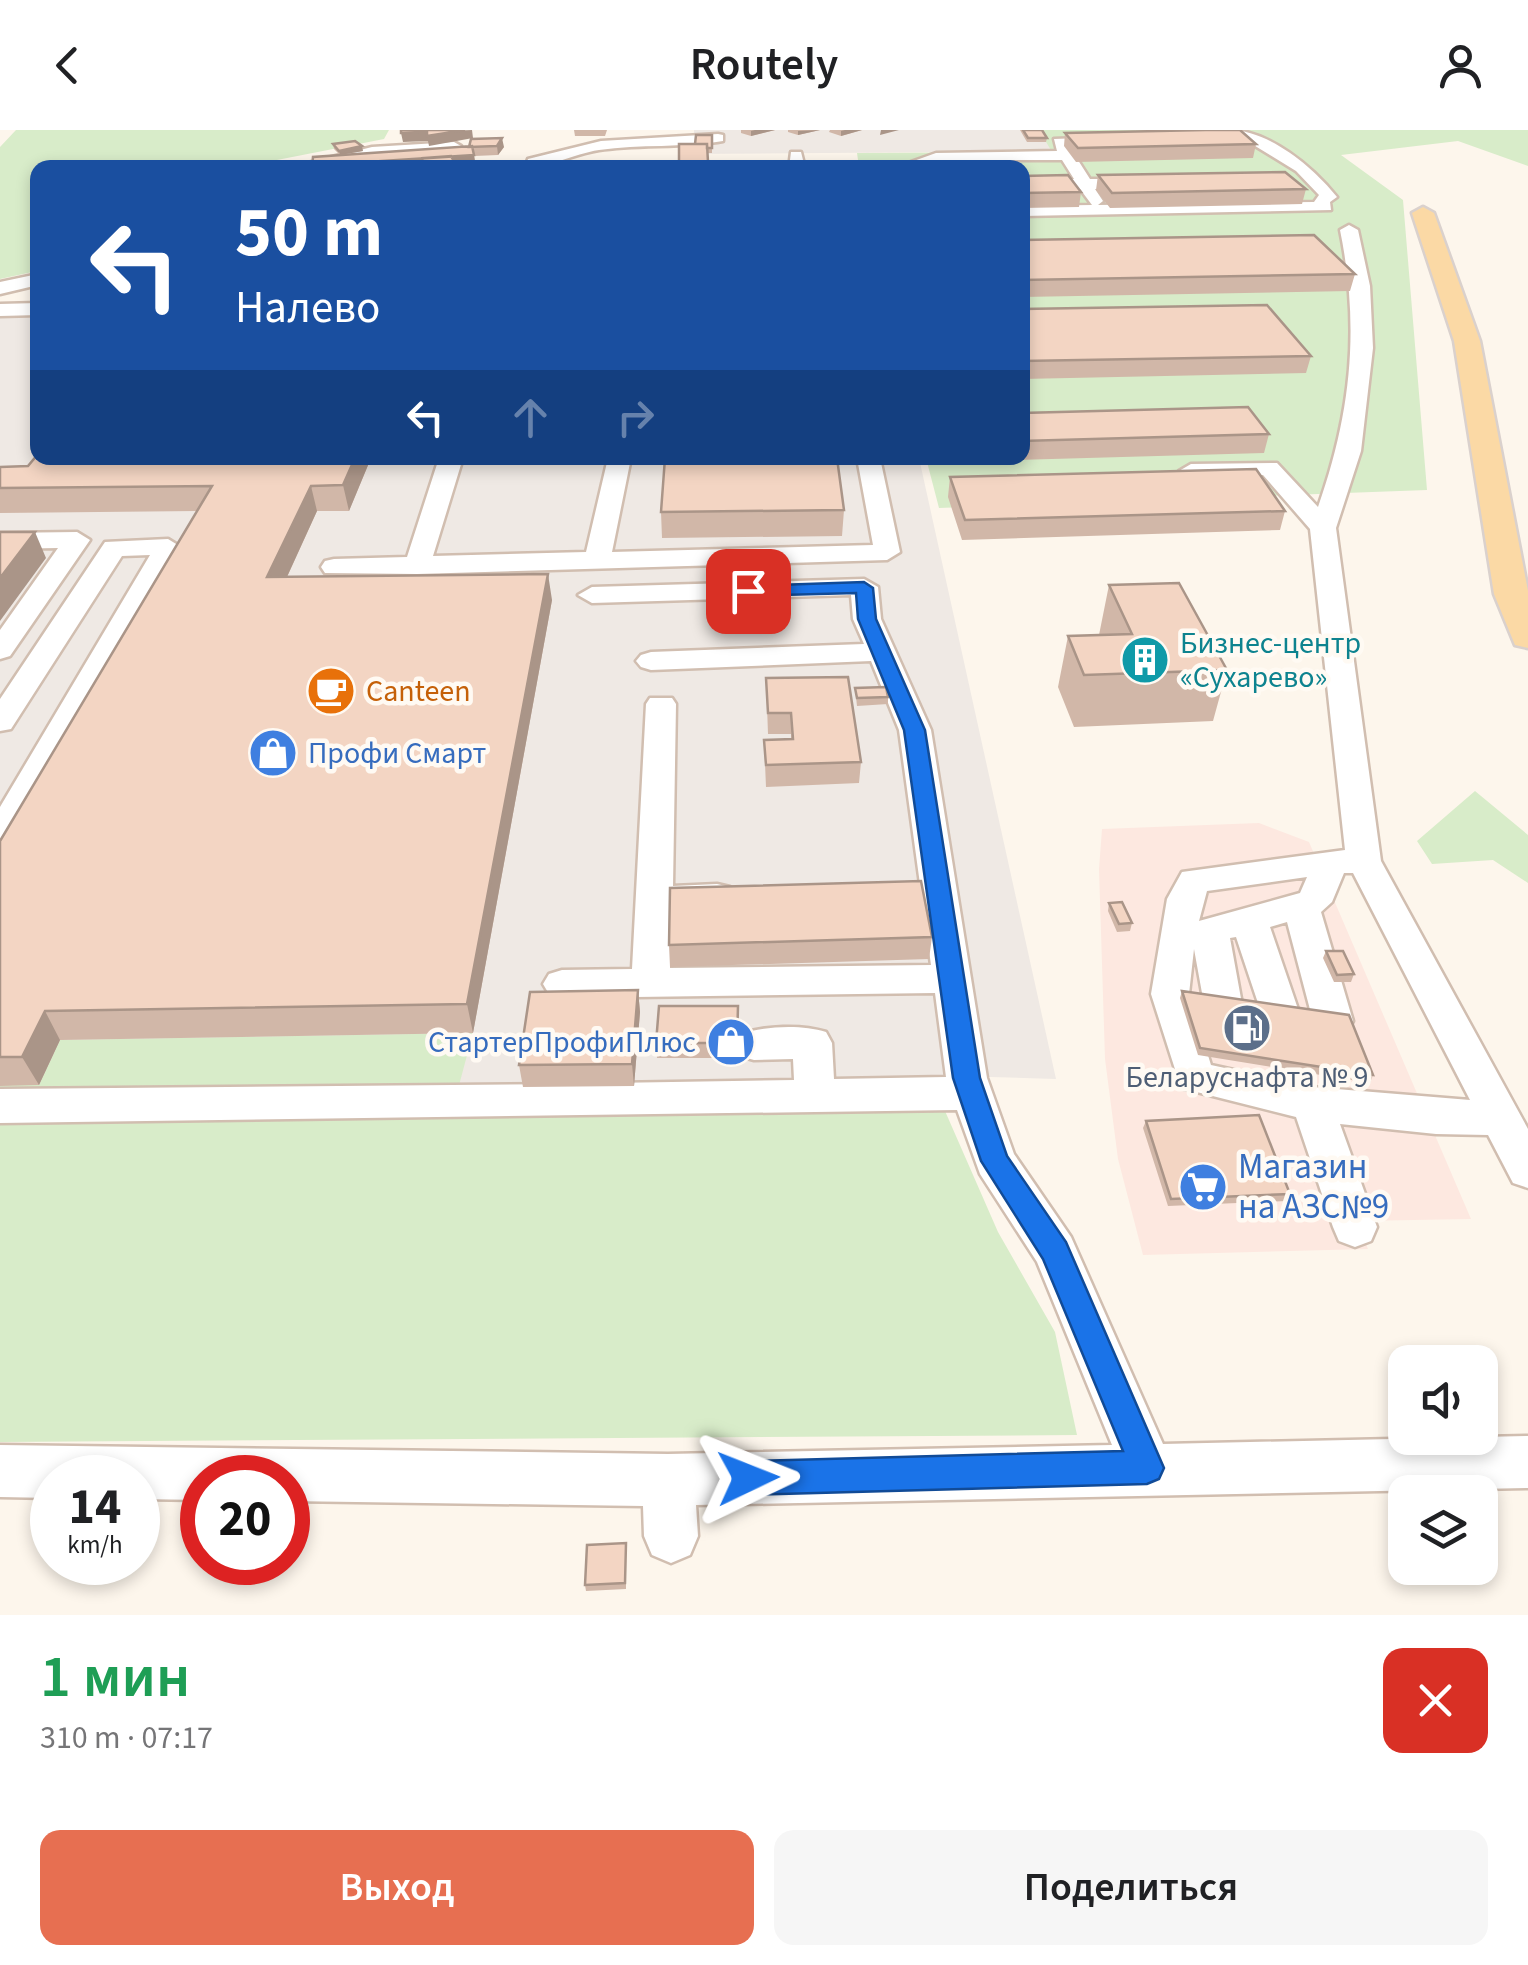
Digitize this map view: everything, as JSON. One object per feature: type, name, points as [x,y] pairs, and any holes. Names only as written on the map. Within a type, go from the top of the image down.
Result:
[{"type":"main road","points":[[1423,212],[1467,341],[1511,594],[1528,637]]},
{"type":"lane","points":[[1030,211],[1325,207],[1321,200],[1329,196],[1301,168],[1236,130]]},
{"type":"lane","points":[[533,160],[532,147],[584,144],[640,131]]},
{"type":"lane","points":[[550,160],[594,147],[688,134],[718,138]]},
{"type":"lane","points":[[1216,139],[1254,138]]},
{"type":"lane","points":[[987,160],[1060,142],[1118,141]]},
{"type":"lane","points":[[1060,142],[1101,210]]},
{"type":"lane","points":[[340,160],[372,151],[454,146]]},
{"type":"lane","points":[[363,156],[373,160]]},
{"type":"lane","points":[[927,160],[936,157],[962,160]]},
{"type":"lane","points":[[395,160],[432,158]]},
{"type":"lane","points":[[1030,173],[1160,184]]},
{"type":"lane","points":[[1030,183],[1080,178]]},
{"type":"lane","points":[[1296,183],[1316,183]]},
{"type":"lane","points":[[1349,230],[1362,286],[1363,348],[1349,451],[1323,528],[1348,862],[1528,1170]]},
{"type":"lane","points":[[0,288],[30,281]]},
{"type":"lane","points":[[0,310],[30,310]]},
{"type":"lane","points":[[417,566],[449,465]]},
{"type":"lane","points":[[594,578],[618,465]]},
{"type":"lane","points":[[594,578],[887,552],[870,465]]},
{"type":"lane","points":[[1171,472],[1269,468],[1323,528]]},
{"type":"lane","points":[[0,540],[77,540],[0,650]]},
{"type":"lane","points":[[0,835],[168,547],[114,548],[1,722]]},
{"type":"lane","points":[[334,568],[417,566],[594,578],[864,588],[867,619],[914,730],[972,1093],[995,1161],[1055,1251],[1147,1468]]},
{"type":"lane","points":[[652,662],[882,652]]},
{"type":"lane","points":[[650,983],[661,704]]},
{"type":"lane","points":[[1,722],[66,721]]},
{"type":"lane","points":[[1348,862],[1314,902],[1233,925],[1170,994],[1194,1077],[1304,1086],[1436,1117],[1501,1118]]},
{"type":"lane","points":[[1265,1010],[1233,925],[1185,900],[1194,881],[1348,862]]},
{"type":"lane","points":[[900,888],[938,886]]},
{"type":"lane","points":[[655,899],[750,895]]},
{"type":"lane","points":[[1233,925],[1265,1010]]},
{"type":"lane","points":[[1233,925],[1265,1010]]},
{"type":"lane","points":[[562,984],[952,979]]},
{"type":"lane","points":[[754,1045],[812,1043],[815,1096]]},
{"type":"lane","points":[[1304,1086],[1354,1227]]},
{"type":"lane","points":[[0,1106],[592,1093],[972,1093]]},
{"type":"lane","points":[[0,1471],[668,1480],[1528,1462]]},
{"type":"lane","points":[[668,1480],[671,1536]]},
{"type":"shaded area","points":[[694,130],[1258,130],[1030,167],[1030,160],[986,160],[949,152],[694,154]]},
{"type":"shaded area","points":[[0,303],[30,303],[30,465],[921,465],[1056,1079],[991,1077],[457,1090],[472,1033],[39,1085],[0,1085]]},
{"type":"shaded area","name":"Беларуснафта № 9","points":[[1259,823],[1309,842],[1471,1219],[1357,1221],[1368,1249],[1143,1255],[1118,1159],[1105,1059],[1099,869],[1102,829]]},
{"type":"green space","points":[[16,130],[389,130],[384,139],[277,160],[30,160],[30,273],[0,279],[0,147]]},
{"type":"green space","points":[[1039,130],[1528,130],[1528,166],[1458,141],[1341,155],[1403,200],[1427,490],[939,508],[928,465],[1030,465],[1030,160],[858,160],[857,153],[1052,152]]},
{"type":"green space","points":[[1475,791],[1528,835],[1528,883],[1493,860],[1432,864],[1417,841]]},
{"type":"green space","points":[[473,1033],[458,1089],[931,1079],[998,1232],[1055,1332],[1077,1435],[0,1442],[0,1085],[39,1085],[60,1040]]},
{"type":"building","points":[[401,130],[465,130],[427,136],[427,132]]},
{"type":"building","points":[[1023,130],[1042,130],[1047,138],[1028,138]]},
{"type":"building","points":[[1240,130],[1256,144],[1078,148],[1065,133]]},
{"type":"building","points":[[696,135],[712,135],[712,148],[695,144]]},
{"type":"building","points":[[502,138],[497,146],[469,147],[471,139]]},
{"type":"building","points":[[355,141],[362,146],[339,151],[333,144]]},
{"type":"building","points":[[679,144],[707,144],[708,160],[679,160]]},
{"type":"building","points":[[472,146],[474,155],[398,160],[313,160]]},
{"type":"building","points":[[451,156],[453,160],[424,160]]},
{"type":"building","points":[[1285,172],[1306,189],[1112,193],[1098,175]]},
{"type":"building","points":[[1068,175],[1081,192],[1030,193],[1030,176]]},
{"type":"building","points":[[1314,235],[1355,274],[1030,280],[1030,240]]},
{"type":"building","points":[[1267,305],[1311,356],[1030,361],[1030,309]]},
{"type":"building","points":[[1248,407],[1269,434],[1030,441],[1030,413]]},
{"type":"building","points":[[352,465],[343,485],[311,486],[267,577],[548,574],[467,1004],[45,1011],[22,1057],[0,1057],[0,841],[212,486],[0,488],[0,467]]},
{"type":"building","points":[[664,465],[838,465],[844,510],[661,512]]},
{"type":"building","points":[[1256,469],[1285,511],[965,520],[950,477]]},
{"type":"building","points":[[0,532],[35,532],[0,578]]},
{"type":"building","points":[[1179,583],[1227,670],[1084,675],[1068,636],[1132,634],[1109,585]]},
{"type":"building","points":[[848,677],[861,762],[766,765],[764,740],[793,739],[791,713],[768,713],[766,678]]},
{"type":"building","points":[[886,687],[888,697],[857,698],[855,688]]},
{"type":"building","points":[[921,881],[932,937],[669,945],[670,888]]},
{"type":"building","points":[[1122,902],[1132,923],[1119,924],[1109,903]]},
{"type":"building","points":[[1326,951],[1343,951],[1354,974],[1337,975]]},
{"type":"building","points":[[638,990],[632,1064],[519,1065],[530,992]]},
{"type":"building","points":[[1182,991],[1349,1015],[1373,1075],[1200,1048]]},
{"type":"building","points":[[659,1006],[738,1006],[737,1043],[656,1043]]},
{"type":"building","name":"Беларуснафта № 9","points":[[1259,1115],[1290,1194],[1171,1199],[1146,1121]]},
{"type":"building","points":[[626,1543],[625,1583],[585,1585],[587,1545]]},
{"type":"place","name":"Бизнес-центр «Сухарево»","points":[[1145,660]]},
{"type":"place","name":"Canteen","points":[[331,691]]},
{"type":"place","name":"Профи Смарт","points":[[273,753]]},
{"type":"place","name":"Беларуснафта № 9","points":[[1247,1028]]},
{"type":"place","name":"СтартерПрофиПлюс","points":[[731,1042]]},
{"type":"place","name":"Магазин на АЗС№9","points":[[1203,1187]]},
{"type":"route","points":[[748,591],[864,588],[867,619],[914,730],[966,1078],[995,1161],[1055,1251],[1147,1468],[748,1478]]}]
